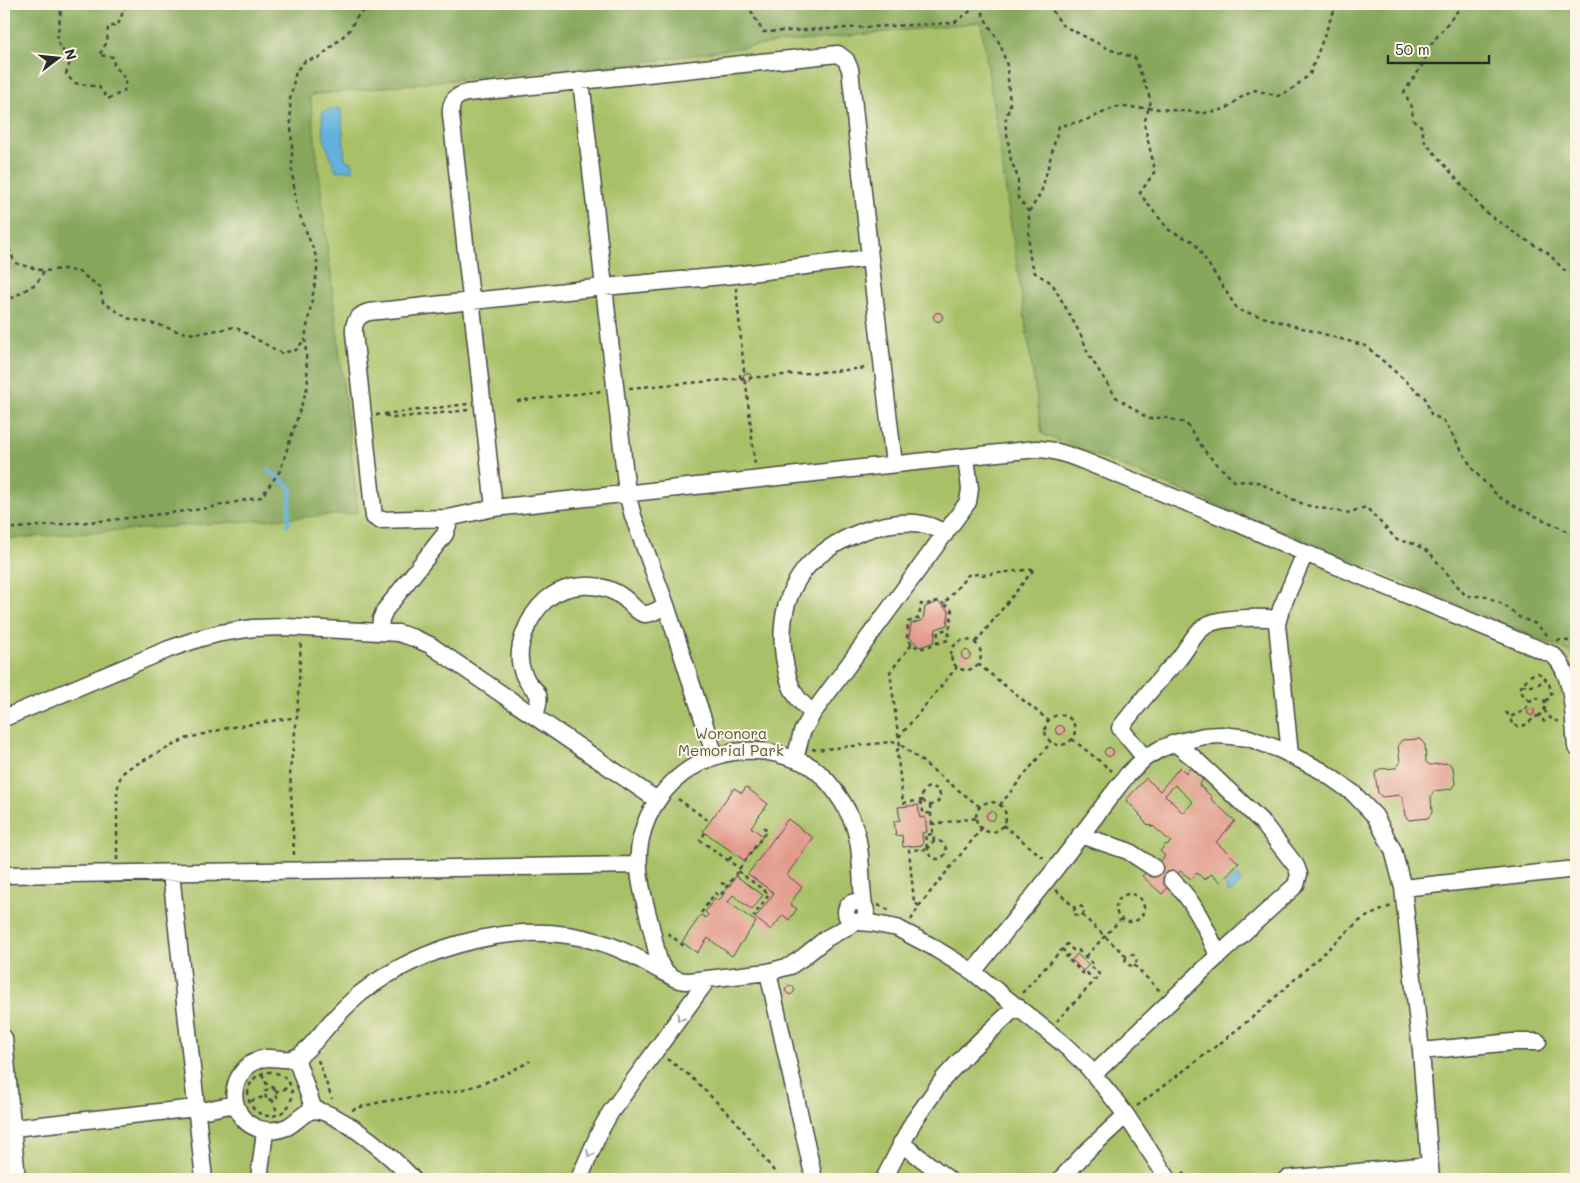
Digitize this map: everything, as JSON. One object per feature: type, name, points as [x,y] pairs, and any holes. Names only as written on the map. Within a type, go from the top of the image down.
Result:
[{"type":"lane","points":[[494,508],[476,407],[471,302],[451,106],[453,100],[458,95],[467,93],[581,80],[828,54],[841,55],[848,62],[894,464]]},
{"type":"lane","points":[[581,80],[627,493],[633,516],[666,605],[715,756]]},
{"type":"lane","points":[[870,258],[734,275],[369,312],[358,318],[355,323],[354,333],[375,519],[448,518],[494,508],[894,464],[1036,449],[1059,452],[1237,523],[1553,655],[1562,666],[1568,680],[1576,747]]},
{"type":"lane","points":[[796,752],[802,732],[813,713],[965,507],[970,498],[966,457]]},
{"type":"lane","points":[[380,632],[384,613],[445,534],[448,518]]},
{"type":"lane","points":[[813,713],[793,693],[788,678],[783,644],[784,618],[787,603],[796,581],[804,570],[833,545],[858,533],[875,528],[915,523],[932,526],[946,534]]},
{"type":"lane","points":[[1290,755],[1277,636],[1278,620],[1305,553]]},
{"type":"lane","points":[[535,716],[539,696],[522,672],[521,652],[526,627],[534,613],[546,600],[568,590],[591,586],[607,589],[618,594],[644,614],[666,605]]},
{"type":"lane","points":[[1145,758],[1120,728],[1199,632],[1209,624],[1222,620],[1262,618],[1278,620]]},
{"type":"lane","points":[[4,718],[162,652],[201,638],[253,628],[272,627],[406,635],[430,645],[535,716],[661,795]]},
{"type":"lane","points":[[973,972],[1123,780],[1145,758],[1160,749],[1175,743],[1204,736],[1230,735],[1260,741],[1338,781],[1369,809],[1380,825],[1393,850],[1404,894],[1421,1051],[1430,1172],[1286,1179]]},
{"type":"lane","points":[[1094,1074],[1296,885],[1298,878],[1298,870],[1293,860],[1262,822],[1195,759],[1175,743]]},
{"type":"lane","points":[[671,976],[661,966],[639,878],[638,865],[641,836],[646,820],[661,795],[684,771],[715,756],[739,751],[796,752]]},
{"type":"lane","points":[[414,1179],[383,1150],[339,1120],[322,1112],[314,1110],[302,1115],[288,1126],[279,1129],[264,1131],[253,1127],[240,1114],[243,1103],[235,1087],[237,1081],[245,1068],[262,1059],[275,1058],[287,1060],[296,1058],[358,996],[376,982],[403,967],[449,947],[500,936],[544,933],[568,935],[591,940],[627,952],[679,980],[686,981],[768,972],[796,962],[823,941],[866,917],[867,913],[862,890],[861,864],[856,832],[851,816],[844,803],[818,772],[806,764],[796,752]]},
{"type":"lane","points":[[1080,835],[1128,851],[1154,868]]},
{"type":"lane","points":[[861,864],[847,907],[846,915],[848,919],[857,922],[904,924]]},
{"type":"lane","points":[[4,875],[638,865]]},
{"type":"lane","points":[[1404,894],[1576,869]]},
{"type":"lane","points":[[171,873],[204,1179]]},
{"type":"lane","points":[[1172,880],[1199,916],[1218,956]]},
{"type":"lane","points":[[823,941],[847,907],[856,901],[904,924],[931,946],[1019,1000],[1094,1074],[1126,1115],[1168,1179]]},
{"type":"lane","points":[[627,952],[640,952],[655,946]]},
{"type":"lane","points":[[768,972],[814,1179]]},
{"type":"lane","points":[[579,1179],[607,1118],[708,979]]},
{"type":"lane","points":[[884,1179],[913,1122],[944,1078],[1019,1000]]},
{"type":"lane","points":[[4,1038],[18,1179]]},
{"type":"lane","points":[[1421,1051],[1513,1042],[1538,1042]]},
{"type":"lane","points":[[296,1058],[314,1110]]},
{"type":"lane","points":[[13,1128],[196,1110],[243,1103]]},
{"type":"lane","points":[[1061,1179],[1126,1115]]},
{"type":"lane","points":[[259,1179],[264,1131]]},
{"type":"lane","points":[[901,1143],[948,1179]]},
{"type":"path","points":[[58,4],[61,9],[57,41],[70,62],[66,74],[74,83],[99,87],[108,99],[124,91],[126,79],[114,65],[113,56],[99,55],[107,42],[108,27],[118,25],[126,4]]},
{"type":"path","points":[[4,528],[112,520],[202,509],[261,497],[280,471],[308,385],[305,338],[317,272],[317,259],[297,208],[292,173],[290,100],[296,71],[305,61],[320,57],[349,31],[356,18],[372,4]]},
{"type":"path","points":[[747,4],[763,32],[954,23],[980,4],[984,17],[1002,46],[1007,66],[1010,105],[1005,122],[1006,131],[1011,160],[1018,178],[1018,198],[1029,212]]},
{"type":"path","points":[[1048,4],[1062,25],[1111,50],[1135,58],[1151,101],[1144,123],[1155,171],[1140,192],[1169,230],[1194,242],[1238,310],[1366,346],[1425,398],[1431,414],[1444,421],[1474,472],[1498,496],[1522,510],[1576,536]]},
{"type":"path","points":[[1339,4],[1332,16],[1310,74],[1292,89],[1278,96],[1256,90],[1240,98],[1226,109],[1204,113],[1116,107],[1084,121],[1059,126],[1041,193],[1029,212],[1029,254],[1035,272],[1052,283],[1083,339],[1096,370],[1116,397],[1149,419],[1163,417],[1186,423],[1207,454],[1234,481],[1257,482],[1305,505],[1347,513],[1366,507],[1397,540],[1415,544],[1429,552],[1466,596],[1486,596],[1504,605],[1519,617],[1536,624],[1551,639],[1569,641],[1576,645]]},
{"type":"path","points":[[1463,4],[1432,43],[1421,67],[1404,92],[1412,107],[1413,120],[1422,127],[1425,142],[1484,211],[1516,234],[1548,253],[1564,270],[1576,274]]},
{"type":"path","points":[[4,242],[15,263],[44,271],[64,269],[79,272],[100,287],[103,302],[127,318],[195,334],[235,327],[282,352],[296,350],[305,338]]},
{"type":"path","points":[[4,303],[37,282],[44,271]]},
{"type":"path","points":[[734,275],[744,371],[740,378]]},
{"type":"path","points":[[517,402],[740,378],[882,367]]},
{"type":"path","points":[[740,378],[746,384],[757,479]]},
{"type":"path","points":[[384,414],[394,418],[476,407]]},
{"type":"path","points":[[363,417],[476,407]]},
{"type":"path","points":[[944,604],[968,575],[1034,569],[976,642]]},
{"type":"path","points":[[938,600],[952,610],[948,640],[920,649],[907,639],[908,622],[920,618],[921,604],[924,605],[938,600]]},
{"type":"path","points":[[295,870],[290,771],[297,717],[301,628]]},
{"type":"path","points":[[938,644],[938,632],[950,628]]},
{"type":"path","points":[[966,639],[976,642],[982,656],[978,664],[968,670],[956,667],[950,655],[954,645],[966,639]]},
{"type":"path","points":[[948,640],[954,645]]},
{"type":"path","points":[[912,644],[890,672],[900,741],[900,748],[897,750],[903,803],[922,800],[930,805]]},
{"type":"path","points":[[978,664],[1048,720]]},
{"type":"path","points":[[900,741],[956,667]]},
{"type":"path","points":[[1506,712],[1510,716],[1512,724],[1519,727],[1528,724],[1534,717],[1539,716],[1546,706],[1545,702],[1552,695],[1549,684],[1540,674],[1537,673],[1522,685],[1520,690],[1529,700]]},
{"type":"path","points":[[1522,685],[1534,686],[1540,684],[1545,678]]},
{"type":"path","points":[[1529,700],[1538,698],[1545,702]]},
{"type":"path","points":[[1510,716],[1524,711],[1529,700]]},
{"type":"path","points":[[1544,710],[1554,722],[1573,720]]},
{"type":"path","points":[[1059,714],[1068,717],[1074,725],[1072,739],[1063,745],[1050,742],[1044,732],[1044,727],[1048,720],[1054,715],[1059,714]]},
{"type":"path","points":[[1539,716],[1546,725]]},
{"type":"path","points":[[118,874],[117,790],[121,775],[127,769],[185,739],[227,728],[297,717]]},
{"type":"path","points":[[1072,739],[1123,780]]},
{"type":"path","points":[[796,752],[900,741],[980,807]]},
{"type":"path","points":[[1000,805],[1050,742]]},
{"type":"path","points":[[930,805],[938,800],[939,793],[936,789],[931,788],[924,791],[922,796],[924,814],[930,813]]},
{"type":"path","points":[[661,795],[709,821]]},
{"type":"path","points":[[988,802],[1000,805],[1006,813],[1003,825],[993,831],[987,831],[982,828],[977,818],[977,812],[980,807],[988,802]]},
{"type":"path","points":[[930,805],[934,842]]},
{"type":"path","points":[[932,824],[977,818]]},
{"type":"path","points":[[701,913],[715,893],[720,896],[767,830],[760,825]]},
{"type":"path","points":[[1003,825],[1051,874],[1076,908],[1074,912],[1076,915],[1082,915],[1106,937],[1127,957],[1128,964],[1134,965],[1170,1002]]},
{"type":"path","points":[[904,924],[982,828]]},
{"type":"path","points":[[705,833],[700,840],[770,894],[753,917]]},
{"type":"path","points":[[928,849],[934,842],[939,841],[946,848],[945,854],[942,858],[936,858],[930,854],[928,849],[926,835],[933,834]]},
{"type":"path","points":[[920,906],[914,902],[909,850],[928,849]]},
{"type":"path","points":[[728,860],[733,854]]},
{"type":"path","points":[[721,882],[728,885]]},
{"type":"path","points":[[759,892],[761,888]]},
{"type":"path","points":[[1130,894],[1141,899],[1144,910],[1139,920],[1132,923],[1124,922],[1121,919],[1116,913],[1120,898],[1130,894]]},
{"type":"path","points":[[1126,1115],[1223,1041],[1358,922],[1404,894]]},
{"type":"path","points":[[1076,908],[1079,906],[1083,908],[1084,912],[1082,915]]},
{"type":"path","points":[[1086,957],[1121,919]]},
{"type":"path","points":[[666,932],[686,948]]},
{"type":"path","points":[[1019,1000],[1067,944],[1073,950],[1078,950],[1094,965],[1092,967],[1100,975],[1056,1022]]},
{"type":"path","points":[[1062,949],[1068,955],[1066,957],[1085,975],[1087,973],[1094,980]]},
{"type":"path","points":[[1127,957],[1131,955],[1135,957],[1136,962],[1134,965]]},
{"type":"path","points":[[312,1044],[339,1120],[346,1113],[364,1106],[455,1091],[486,1082],[530,1061]]},
{"type":"path","points":[[656,1050],[689,1075],[736,1121],[780,1179]]},
{"type":"path","points":[[273,1072],[279,1074],[287,1080],[291,1087],[290,1103],[284,1111],[278,1114],[268,1115],[261,1113],[243,1103],[250,1085],[262,1073],[273,1072]]},
{"type":"path","points":[[262,1073],[269,1089]]},
{"type":"path","points":[[274,1087],[277,1097],[267,1101],[264,1090],[269,1089],[274,1087]]},
{"type":"path","points":[[275,1092],[291,1087]]},
{"type":"path","points":[[243,1103],[266,1096]]},
{"type":"path","points":[[272,1099],[278,1114]]},
{"type":"green space","points":[[4,4],[1576,4],[1576,656],[1573,653],[1307,541],[1042,434],[981,22],[744,47],[631,64],[469,78],[310,95],[358,513],[4,539]]},
{"type":"green space","name":"Woronora Memorial Park","points":[[981,22],[1042,434],[1307,541],[1573,653],[1576,684],[1576,1179],[4,1179],[4,539],[358,512],[309,95],[469,78],[631,64],[744,47]]},
{"type":"water","points":[[329,109],[341,109],[345,160],[352,162],[354,170],[336,171],[325,142],[322,127],[323,112]]},
{"type":"water","points":[[1234,877],[1238,877],[1241,880],[1240,884],[1232,892],[1228,892],[1226,885]]},
{"type":"building","points":[[938,313],[942,317],[938,321],[934,317]]},
{"type":"building","points":[[747,373],[751,377],[747,381],[743,377]]},
{"type":"building","points":[[938,602],[949,611],[947,625],[936,629],[934,642],[920,647],[909,637],[911,624],[923,620],[925,607]]},
{"type":"building","points":[[966,650],[971,655],[966,660],[961,655]]},
{"type":"building","points":[[1531,709],[1534,712],[1531,715],[1528,712]]},
{"type":"building","points":[[1060,725],[1065,730],[1060,735],[1055,730]]},
{"type":"building","points":[[1420,739],[1425,745],[1426,762],[1430,765],[1448,763],[1453,767],[1455,784],[1451,789],[1434,791],[1431,796],[1432,813],[1428,818],[1409,820],[1405,816],[1403,799],[1400,795],[1382,797],[1378,793],[1375,774],[1379,769],[1396,768],[1400,763],[1398,745],[1402,740]]},
{"type":"building","points":[[1109,747],[1114,752],[1109,757],[1104,752]]},
{"type":"building","points":[[1180,767],[1186,773],[1190,768],[1203,780],[1199,785],[1235,821],[1216,842],[1239,863],[1221,882],[1211,874],[1205,880],[1197,873],[1191,879],[1180,871],[1166,886],[1167,888],[1162,894],[1142,876],[1149,870],[1150,872],[1165,856],[1160,851],[1166,844],[1171,842],[1153,826],[1148,825],[1126,800],[1146,778],[1160,791]],"holes":[[[1175,785],[1193,802],[1183,813],[1165,795]]]},
{"type":"building","points":[[746,787],[768,804],[751,827],[763,836],[745,861],[703,831],[734,788],[742,793]]},
{"type":"building","points":[[918,805],[920,818],[925,817],[927,832],[922,833],[923,845],[903,847],[902,835],[896,836],[894,821],[900,820],[898,807]]},
{"type":"building","points":[[991,811],[996,816],[991,821],[986,816]]},
{"type":"building","points":[[788,819],[813,838],[787,875],[802,887],[790,904],[797,909],[789,920],[783,915],[771,930],[755,918],[774,893],[748,874]]},
{"type":"building","points":[[736,876],[763,895],[752,910],[733,895],[728,902],[756,922],[732,956],[708,938],[697,953],[682,942],[701,915],[706,918],[708,915],[705,912],[715,898],[719,901]]},
{"type":"building","points":[[1077,954],[1089,965],[1083,971],[1072,960]]},
{"type":"building","points":[[790,985],[795,990],[790,995],[785,990]]},
{"type":"waterway","points":[[268,469],[291,488],[288,525]]}]
